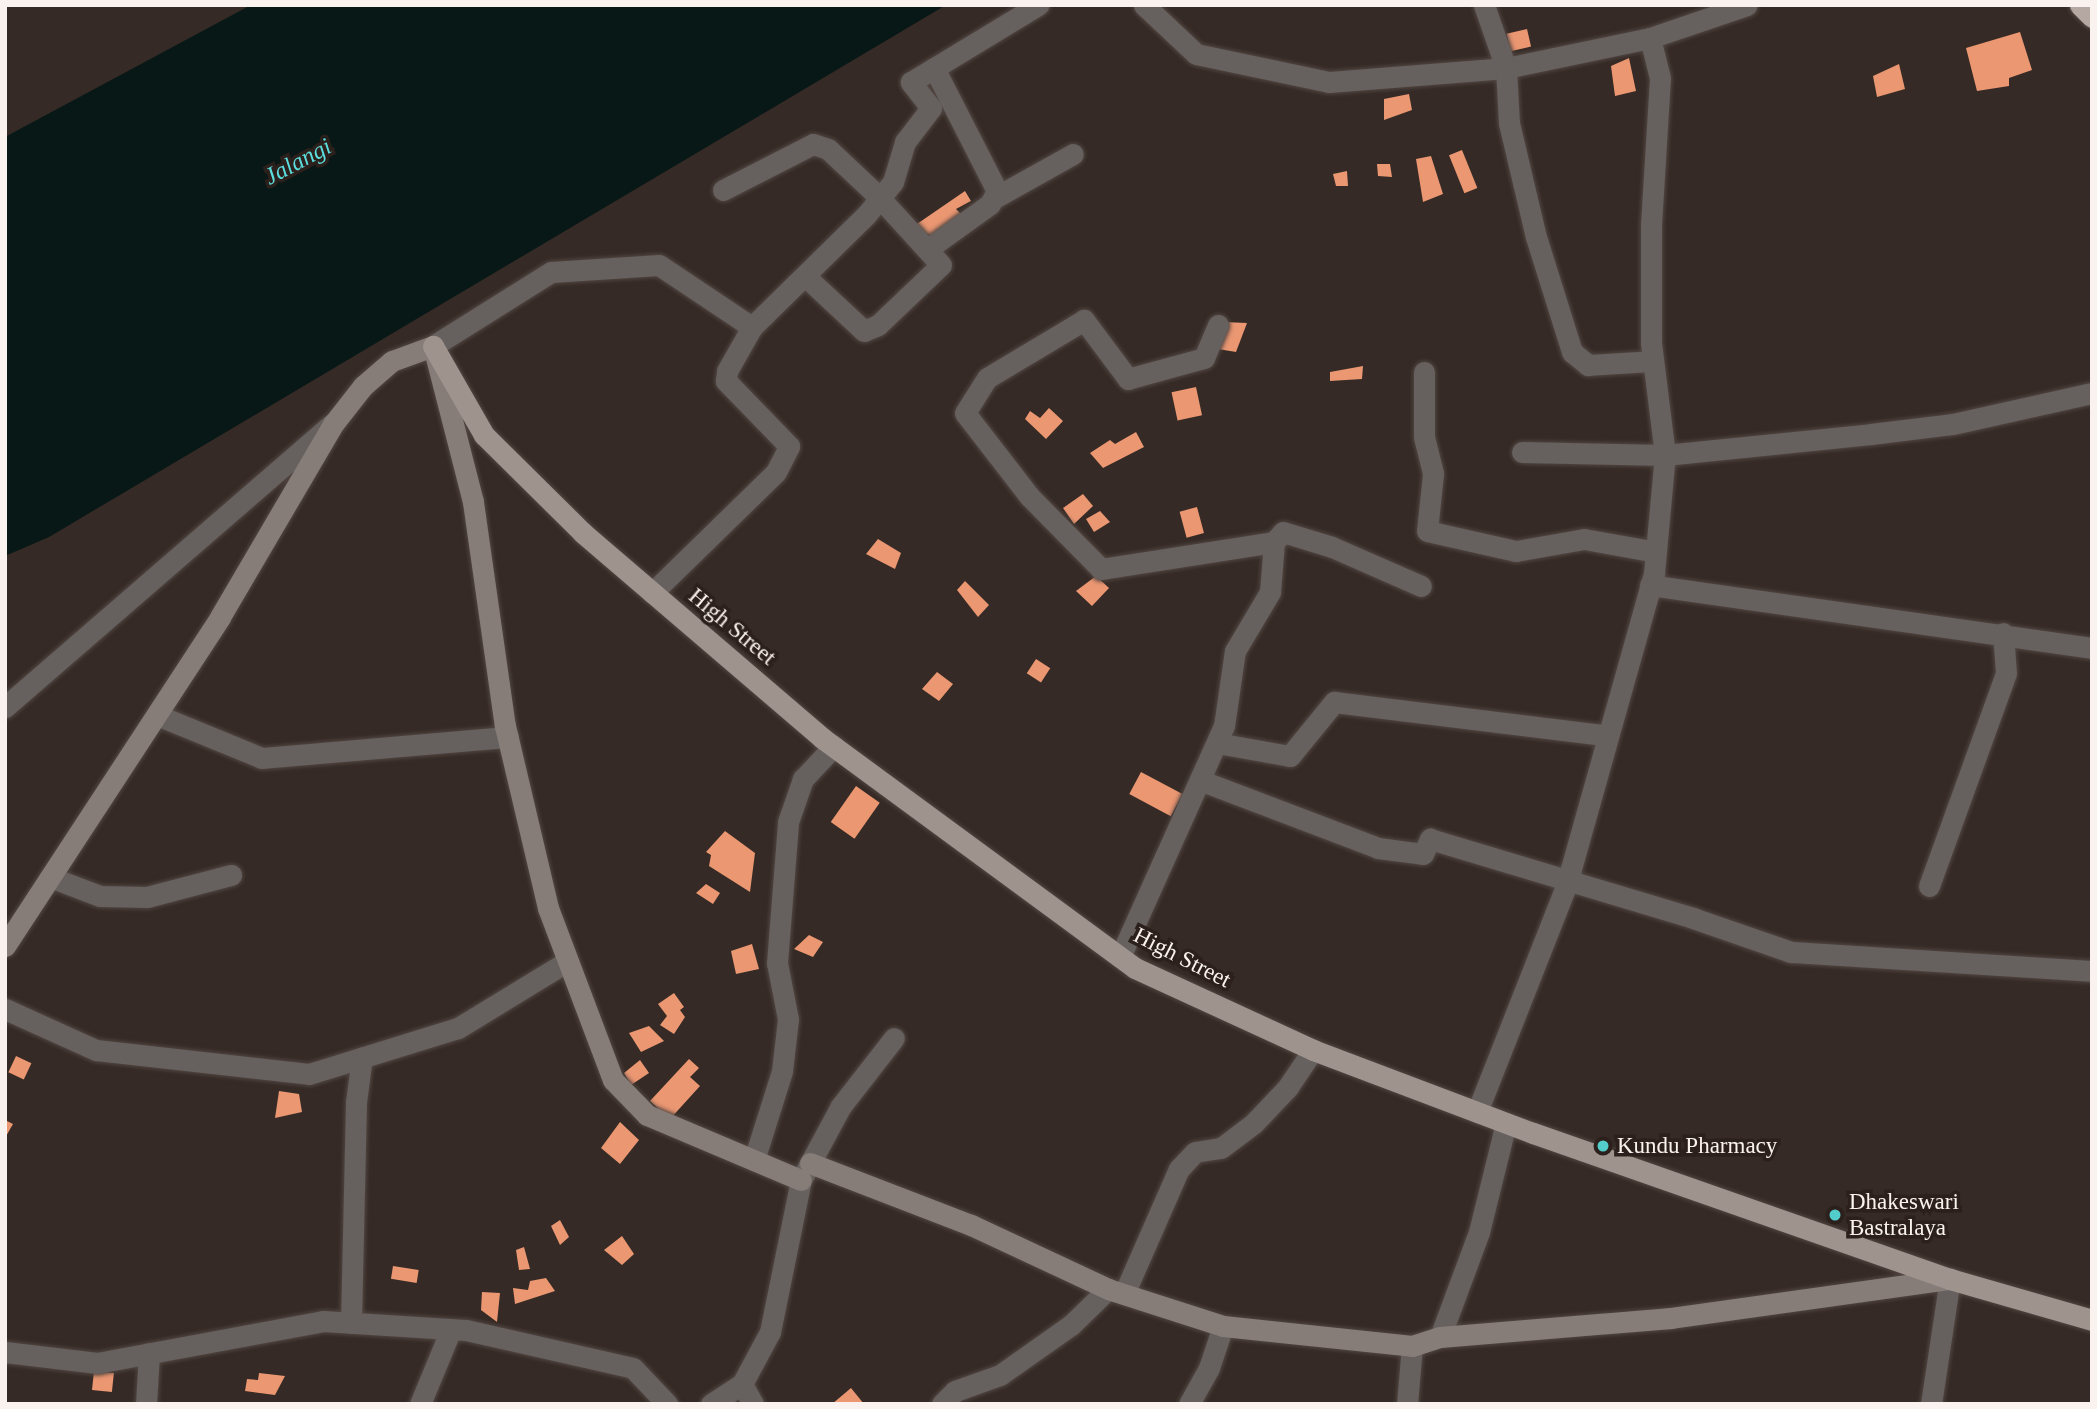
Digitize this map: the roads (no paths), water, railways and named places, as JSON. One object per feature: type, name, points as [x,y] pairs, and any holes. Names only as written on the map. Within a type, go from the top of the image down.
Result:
[{"type":"highway","points":[[2080,5],[2092,17]]},
{"type":"main road","name":"High Street","points":[[433,346],[484,435],[652,593],[834,746],[1135,968],[1313,1050],[1506,1123],[1950,1279],[2092,1320]]},
{"type":"street","points":[[652,593],[776,472],[789,446],[726,381],[752,327],[806,277],[867,214],[878,196],[893,182],[905,142],[931,108],[911,82],[1038,5]]},
{"type":"street","points":[[1144,5],[1196,54],[1329,82],[1506,68],[1650,38],[1683,16],[1747,5]]},
{"type":"street","points":[[1484,5],[1506,68],[1508,123],[1536,237],[1572,352],[1588,365],[1653,361]]},
{"type":"street","points":[[1477,1112],[1567,883],[1650,585],[1656,552],[1665,455],[1653,361],[1651,225],[1660,78],[1650,38]]},
{"type":"street","points":[[934,68],[971,135],[996,197]]},
{"type":"street","points":[[723,190],[813,144],[828,149],[878,196],[942,265],[878,325],[864,331],[806,277]]},
{"type":"street","points":[[929,248],[996,197],[1073,154]]},
{"type":"street","points":[[5,946],[220,617],[334,423],[363,386],[392,361],[433,346],[551,272],[659,265],[752,327]]},
{"type":"street","points":[[1218,325],[1204,358],[1128,379],[1084,320],[987,378],[965,413],[1030,497],[1101,569],[1274,542]]},
{"type":"street","points":[[433,346],[473,502],[508,737],[548,908],[566,962],[613,1080],[646,1115],[754,1160],[805,1171],[971,1225],[1116,1292],[1223,1326],[1412,1346],[1440,1337],[1671,1318],[1950,1279],[1931,1404]]},
{"type":"street","points":[[1424,372],[1424,437],[1433,474],[1427,531],[1516,551],[1584,540],[1656,552]]},
{"type":"street","points":[[1522,452],[1665,455],[1953,424],[2092,393]]},
{"type":"street","points":[[5,707],[334,423]]},
{"type":"street","points":[[1120,957],[1217,743],[1235,651],[1270,592],[1274,542],[1283,532],[1332,547],[1421,586]]},
{"type":"street","points":[[1650,585],[2003,633],[2092,648]]},
{"type":"street","points":[[1929,886],[2006,673],[2003,633]]},
{"type":"street","points":[[1217,743],[1290,756],[1334,702],[1602,735]]},
{"type":"street","points":[[157,715],[262,758],[508,737]]},
{"type":"street","points":[[754,1160],[782,1071],[788,1019],[777,963],[788,822],[803,779],[834,746]]},
{"type":"street","points":[[1202,781],[1378,848],[1423,854],[1430,839],[1567,883],[1693,918],[1791,952],[2092,971]]},
{"type":"street","points":[[50,877],[100,896],[147,897],[231,875]]},
{"type":"street","points":[[5,1009],[96,1050],[309,1074],[458,1028],[566,962]]},
{"type":"street","points":[[710,1404],[742,1384],[771,1332],[805,1171],[841,1106],[894,1038]]},
{"type":"street","points":[[942,1404],[955,1391],[1000,1375],[1116,1292],[1179,1169],[1195,1152],[1220,1148],[1254,1124],[1289,1087],[1313,1050]]},
{"type":"street","points":[[351,1323],[356,1102],[362,1057]]},
{"type":"street","points":[[1440,1337],[1479,1232],[1506,1123]]},
{"type":"street","points":[[6,1354],[97,1363],[323,1321],[451,1329],[633,1368],[667,1404]]},
{"type":"street","points":[[1189,1404],[1209,1368],[1223,1326]]},
{"type":"street","points":[[420,1404],[451,1329]]},
{"type":"street","points":[[1407,1404],[1412,1346]]},
{"type":"street","points":[[146,1404],[149,1353]]},
{"type":"street","points":[[742,1384],[753,1404]]},
{"type":"water","name":"Jalangi","points":[[251,5],[946,5],[49,537],[5,556],[5,137]]},
{"type":"place","name":"Kundu Pharmacy","points":[[1603,1146]]},
{"type":"place","name":"Dhakeswari Bastralaya","points":[[1835,1215]]}]
